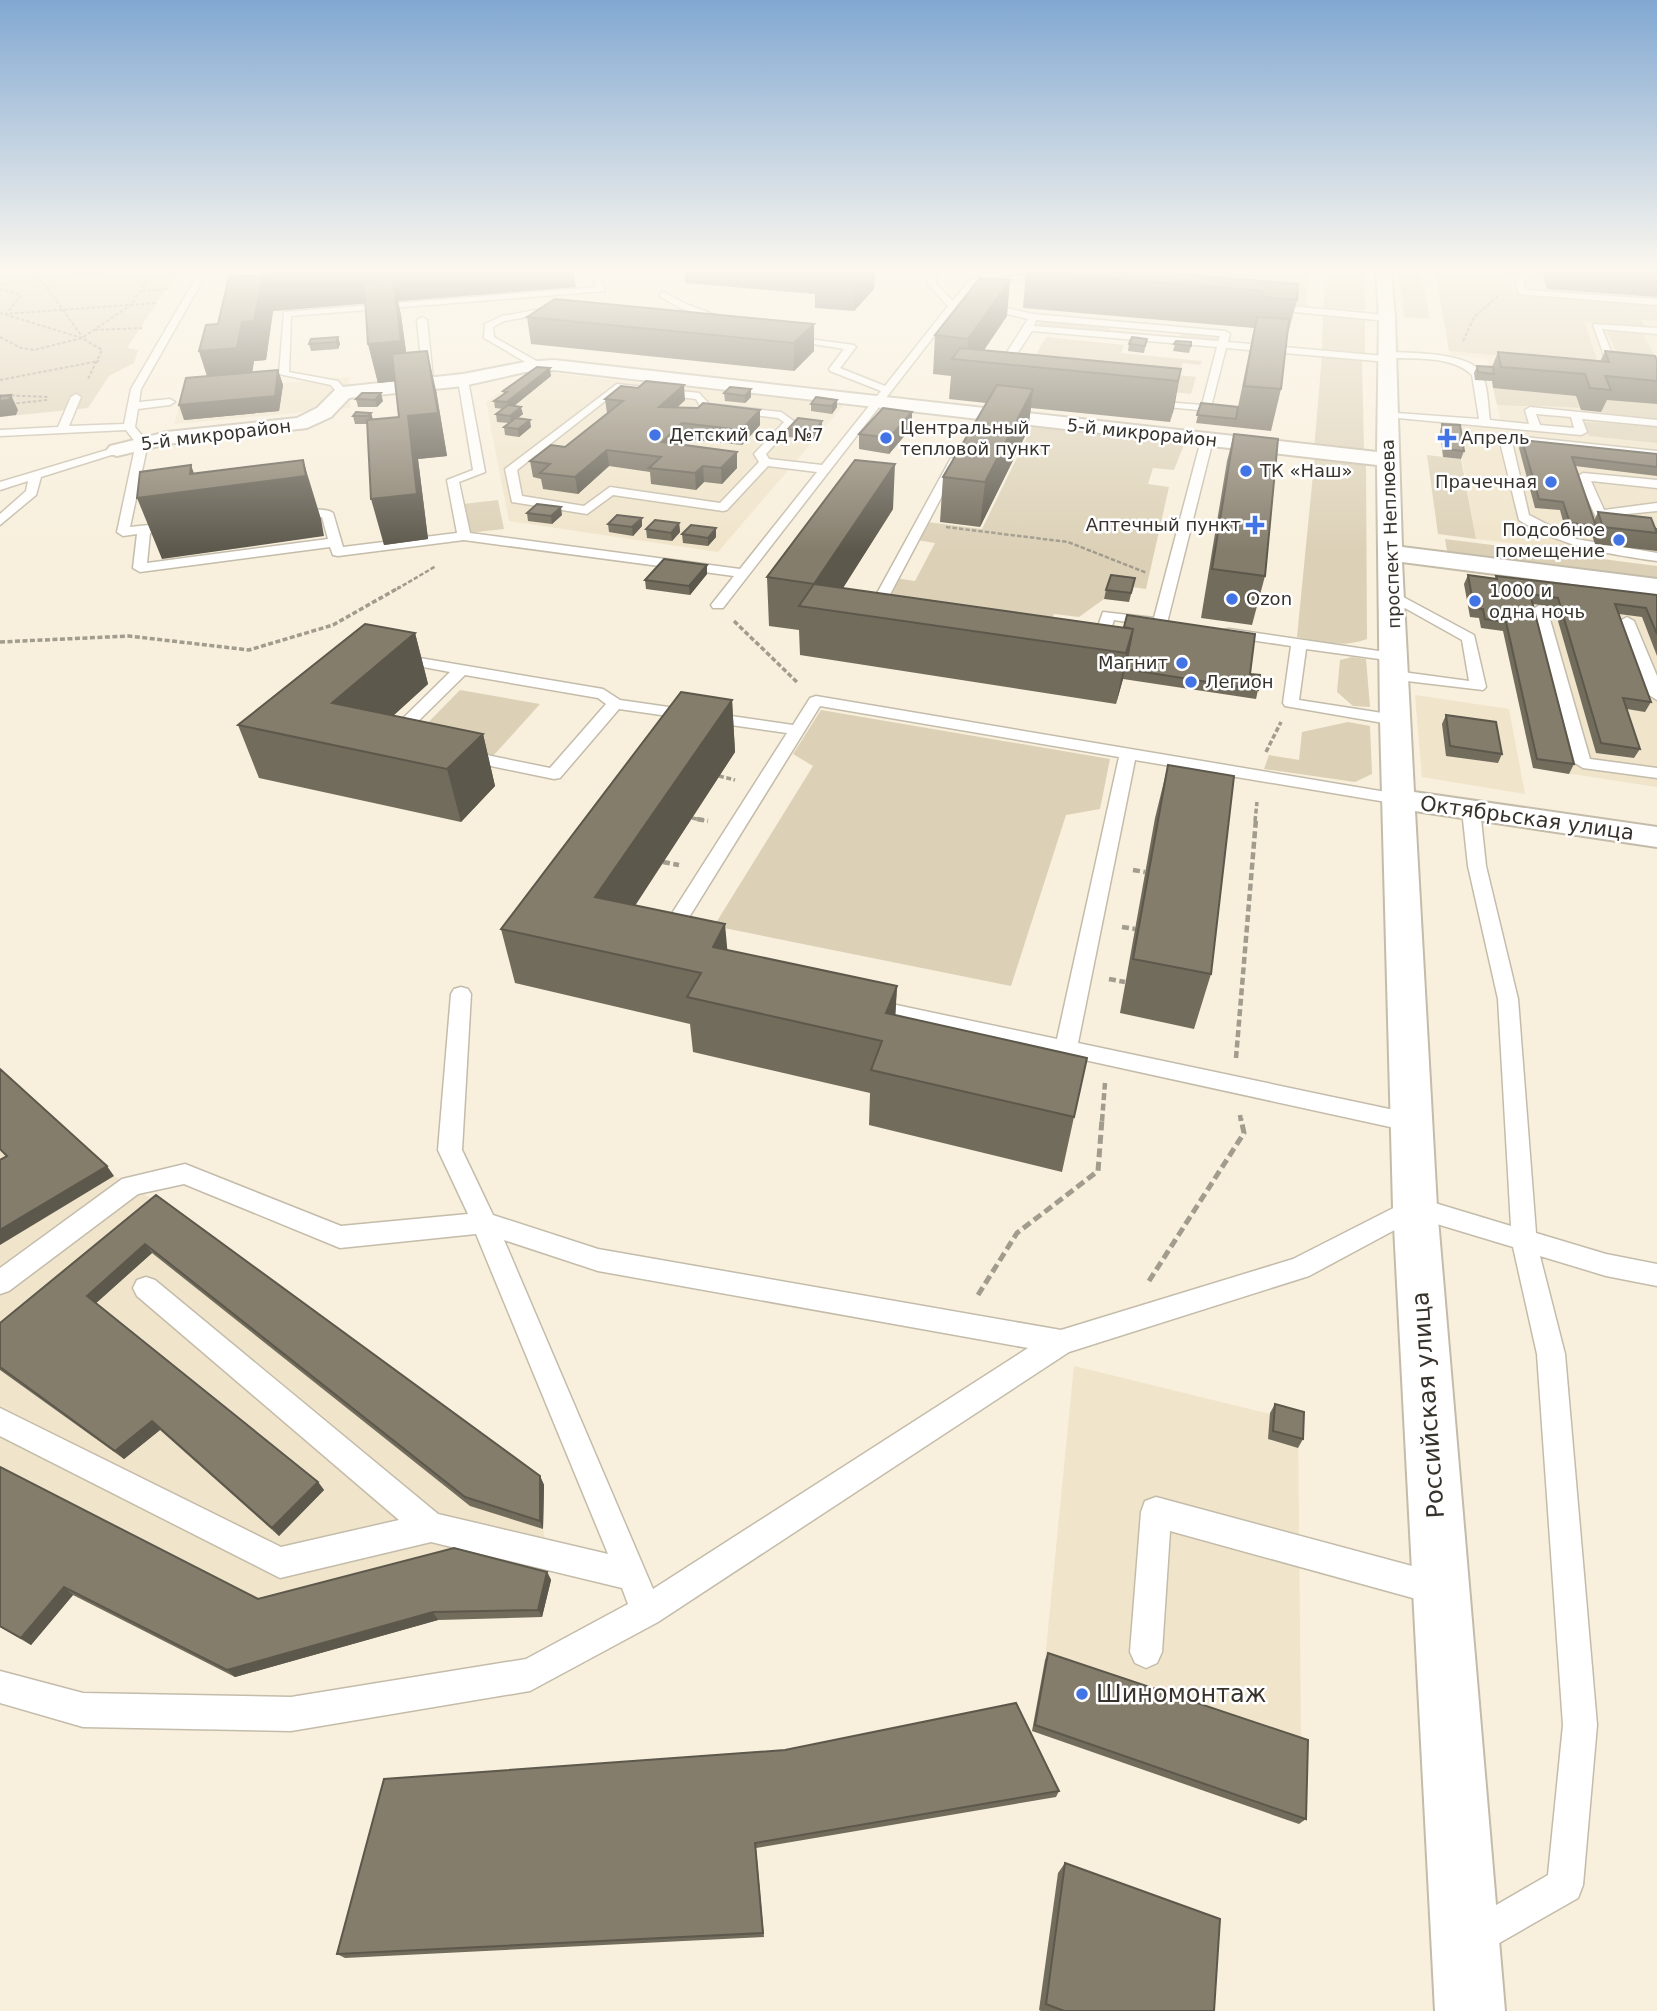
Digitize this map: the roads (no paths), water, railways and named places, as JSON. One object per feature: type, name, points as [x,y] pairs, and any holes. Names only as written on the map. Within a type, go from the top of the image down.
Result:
[{"type":"street","name":"проспект Неплюева","points":[[1388,363],[1390,553],[1398,799]]},
{"type":"street","name":"5-й микрорайон","points":[[117,450],[142,443],[300,424],[317,419],[328,411],[343,393],[463,380],[537,365],[882,396],[977,419],[1184,422],[1207,440],[1388,460]]},
{"type":"street","points":[[1390,553],[1657,587]]},
{"type":"street","name":"Октябрьская улица","points":[[1398,799],[1657,837]]},
{"type":"street","name":"Российская улица","points":[[1398,799],[1415,1207],[1469,2011]]},
{"type":"lane","points":[[151,363],[136,389],[132,406],[129,430],[142,443],[123,533],[195,523]]},
{"type":"lane","points":[[285,363],[284,374],[334,383],[343,393]]},
{"type":"lane","points":[[426,363],[428,384]]},
{"type":"lane","points":[[533,363],[537,365]]},
{"type":"lane","points":[[839,363],[834,369],[882,396]]},
{"type":"lane","points":[[718,605],[908,363]]},
{"type":"lane","points":[[1004,388],[990,386],[1005,363]]},
{"type":"lane","points":[[1135,401],[1184,422],[1206,409],[1219,363]]},
{"type":"lane","points":[[1458,363],[1476,371],[1485,422]]},
{"type":"lane","points":[[1586,365],[1613,368],[1611,363]]},
{"type":"lane","points":[[463,380],[479,472],[453,480],[464,536]]},
{"type":"lane","points":[[617,387],[699,396],[706,407],[781,415],[790,422],[760,454],[765,462],[723,507],[610,491],[587,510],[516,499],[511,469],[617,387]]},
{"type":"lane","points":[[62,430],[76,397]]},
{"type":"lane","points":[[132,406],[170,402]]},
{"type":"lane","points":[[1535,428],[1530,410],[1657,423]]},
{"type":"lane","points":[[1387,414],[1581,432],[1576,415]]},
{"type":"lane","points":[[0,433],[129,427]]},
{"type":"lane","points":[[1657,454],[1506,438],[1523,517],[1546,533],[1586,548],[1657,557]]},
{"type":"lane","points":[[1081,658],[1093,660],[1108,615],[1167,624],[1171,583],[1207,440]]},
{"type":"lane","points":[[875,628],[866,626],[963,445]]},
{"type":"lane","points":[[0,486],[117,450]]},
{"type":"lane","points":[[765,462],[825,469]]},
{"type":"lane","points":[[0,521],[32,492],[35,475]]},
{"type":"lane","points":[[1657,484],[1583,477],[1600,514],[1657,507]]},
{"type":"lane","points":[[274,520],[327,513],[338,552],[464,536],[743,573]]},
{"type":"lane","points":[[144,530],[140,568],[335,542]]},
{"type":"lane","points":[[1211,630],[1299,643],[1478,687],[1469,638],[1392,595]]},
{"type":"lane","points":[[1540,609],[1583,763],[1657,773]]},
{"type":"lane","points":[[1627,621],[1657,695]]},
{"type":"lane","points":[[1299,643],[1291,703],[1395,720]]},
{"type":"lane","points":[[384,655],[603,694],[615,704],[797,730]]},
{"type":"lane","points":[[415,746],[389,741],[461,670]]},
{"type":"lane","points":[[692,942],[673,929],[816,701],[1398,799]]},
{"type":"lane","points":[[440,751],[554,774],[615,704]]},
{"type":"lane","points":[[1066,1049],[1128,754]]},
{"type":"lane","points":[[1465,1944],[1565,1885],[1580,1725],[1551,1354],[1524,1240],[1508,999],[1477,866],[1471,810]]},
{"type":"lane","points":[[461,994],[450,1150],[484,1223],[647,1611]]},
{"type":"lane","points":[[849,1001],[1413,1123]]},
{"type":"lane","points":[[0,1283],[131,1186],[185,1174],[340,1237],[484,1223],[598,1260],[1061,1342]]},
{"type":"lane","points":[[0,1687],[83,1710],[291,1714],[530,1675],[647,1611],[1061,1342],[1300,1268],[1415,1207],[1606,1265],[1657,1275]]},
{"type":"lane","points":[[146,1288],[431,1527],[631,1575]]},
{"type":"lane","points":[[0,1421],[280,1563],[431,1527]]},
{"type":"lane","points":[[1146,1652],[1156,1512],[1440,1590]]},
{"type":"place","name":"Детский сад №7","points":[[655,435]]},
{"type":"place","name":"Центральный тепловой пункт","points":[[886,438]]},
{"type":"place","name":"Апрель","points":[[1447,438]]},
{"type":"place","name":"ТК «Наш»","points":[[1246,471]]},
{"type":"place","name":"Прачечная","points":[[1551,482]]},
{"type":"place","name":"Аптечный пункт","points":[[1255,525]]},
{"type":"place","name":"Подсобное помещение","points":[[1619,540]]},
{"type":"place","name":"Ozon","points":[[1232,599]]},
{"type":"place","name":"1000 и одна ночь","points":[[1475,601]]},
{"type":"place","name":"Магнит","points":[[1182,663]]},
{"type":"place","name":"Легион","points":[[1191,682]]},
{"type":"place","name":"Шиномонтаж","points":[[1082,1694]]}]
